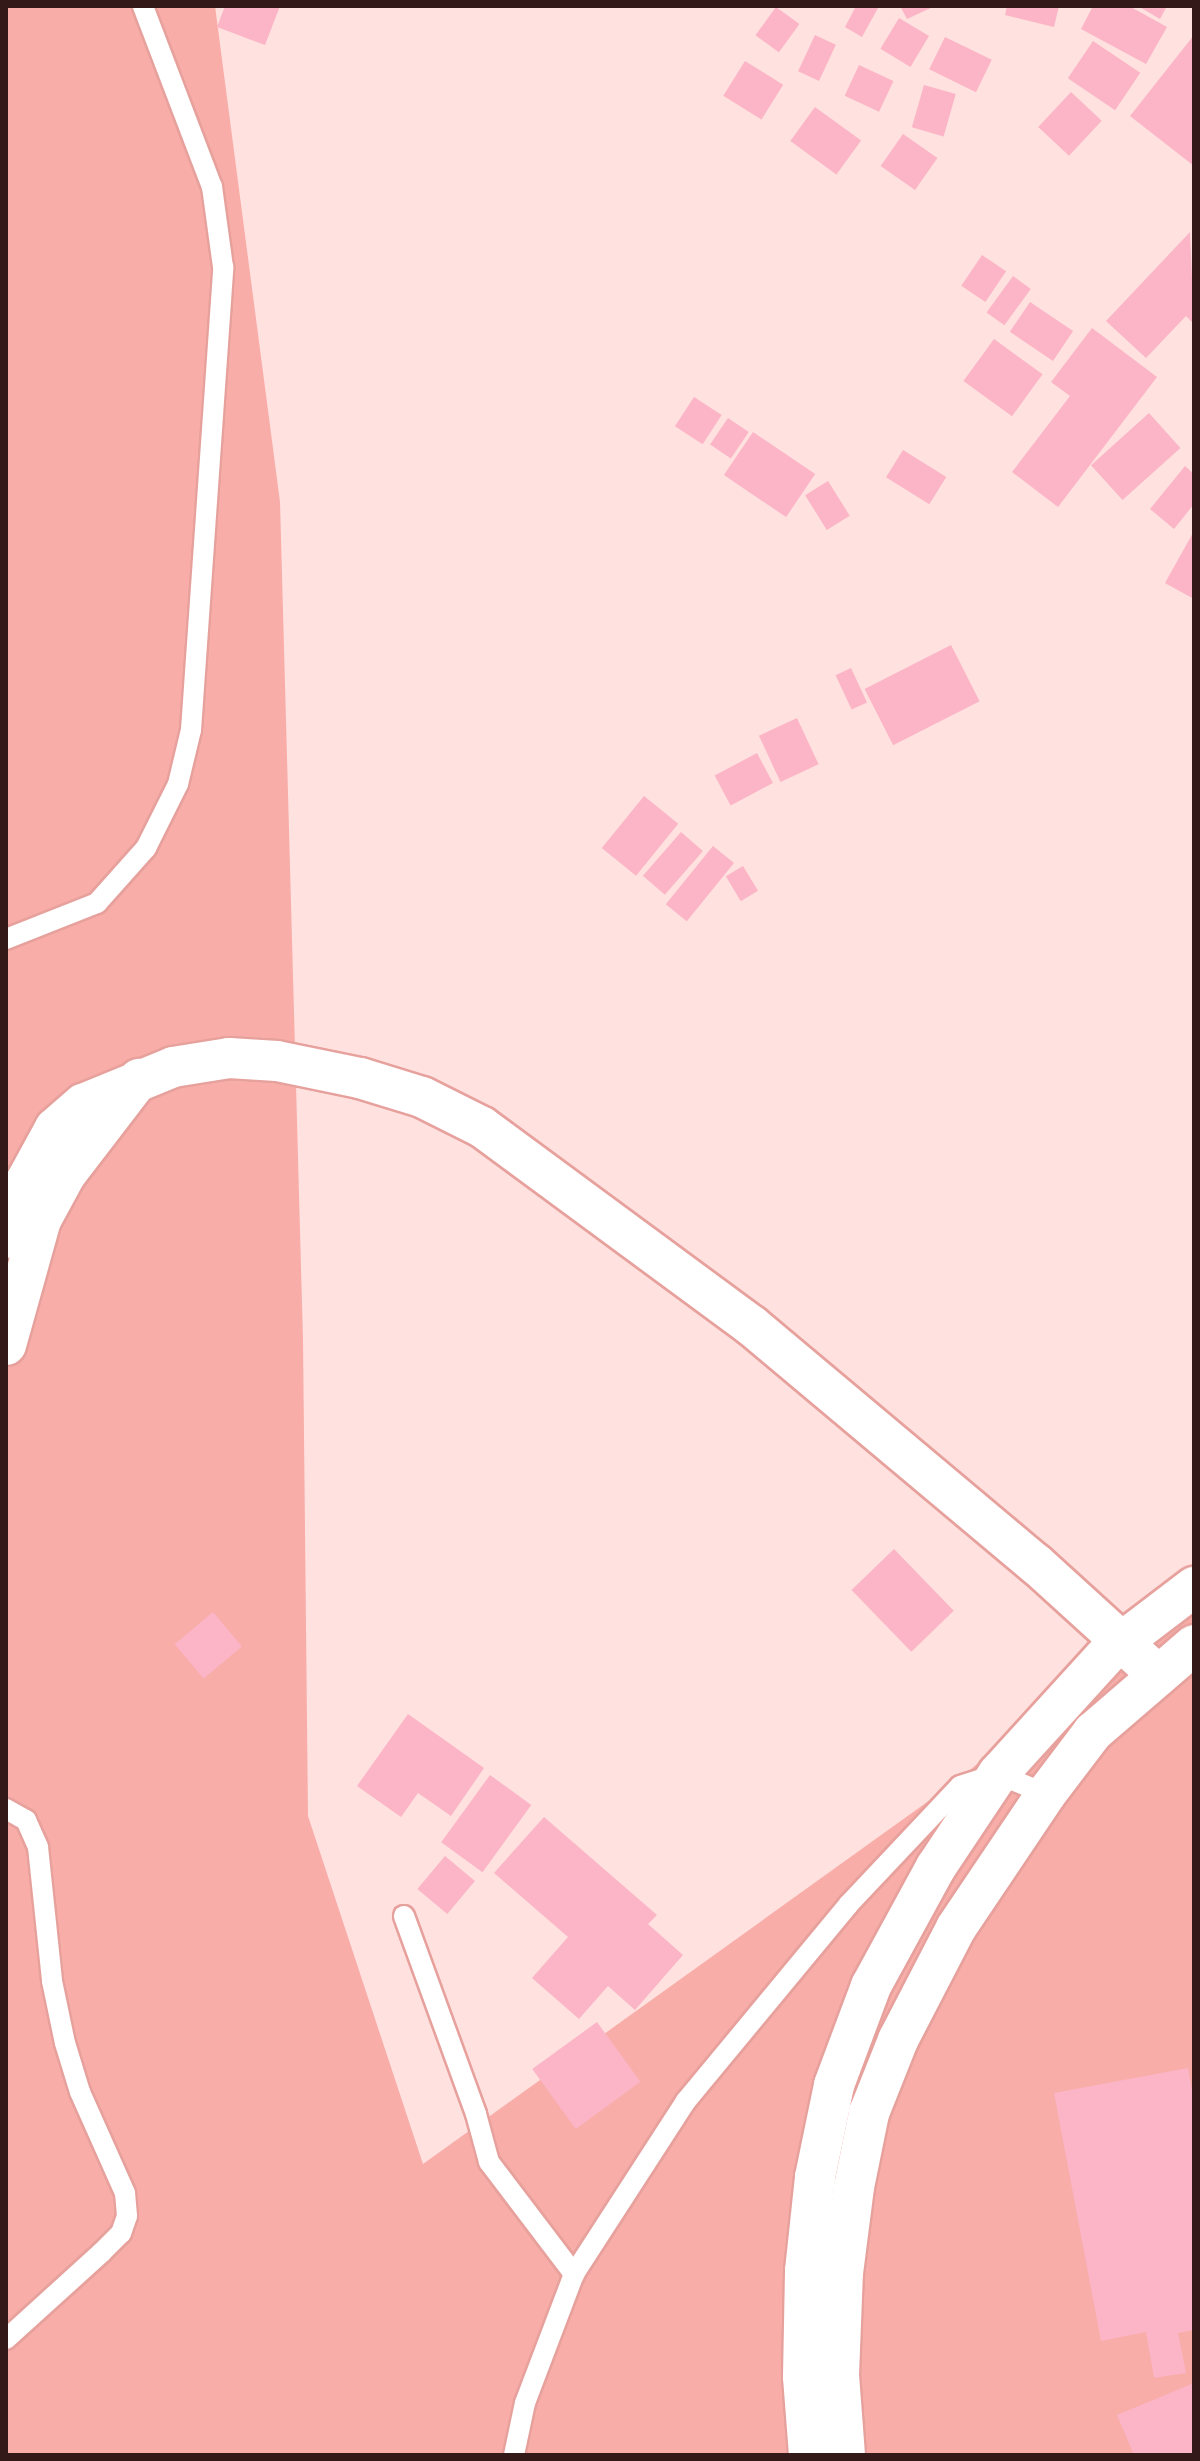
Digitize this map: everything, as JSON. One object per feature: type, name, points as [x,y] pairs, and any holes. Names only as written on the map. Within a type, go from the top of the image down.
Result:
[{"type":"street","points":[[6,1238],[26,1181],[55,1128],[83,1104],[173,1067],[229,1058],[277,1061],[360,1078],[422,1097],[482,1127],[752,1326],[1122,1639],[1158,1675]]},
{"type":"street","points":[[6,1345],[41,1220],[66,1174],[139,1079]]},
{"type":"street","points":[[845,2455],[839,2375],[824,2272],[815,2177],[834,2085],[871,1986],[936,1867],[998,1774],[1122,1639],[1194,1587]]},
{"type":"street","points":[[809,2455],[803,2377],[824,2272],[869,2113],[898,2040],[956,1928],[1046,1794],[1093,1732],[1194,1645]]},
{"type":"lane","points":[[6,939],[97,903],[146,848],[178,784],[191,730],[223,267],[212,187],[143,6]]},
{"type":"lane","points":[[514,2455],[525,2403],[574,2274],[686,2101],[779,1986],[960,1786],[982,1775],[998,1774],[1046,1794]]},
{"type":"lane","points":[[6,1809],[26,1820],[38,1847],[52,1981],[65,2043],[80,2092],[125,2193],[127,2216],[121,2233],[6,2339]]},
{"type":"lane","points":[[404,1916],[476,2114],[489,2162],[574,2274]]},
{"type":"shaded area","points":[[6,6],[215,6],[280,502],[303,1340],[308,1816],[423,2164],[962,1777],[1194,1576],[1194,2455],[6,2455]]},
{"type":"building","points":[[225,6],[280,6],[265,45],[217,27]]},
{"type":"building","points":[[856,6],[878,8],[862,37],[845,27]]},
{"type":"building","points":[[900,6],[935,6],[907,19]]},
{"type":"building","points":[[1007,6],[1059,6],[1054,27],[1005,15]]},
{"type":"building","points":[[1093,6],[1129,6],[1167,27],[1146,64],[1081,29]]},
{"type":"building","points":[[1138,6],[1167,6],[1160,19]]},
{"type":"building","points":[[776,7],[799,24],[779,52],[755,35]]},
{"type":"building","points":[[899,18],[929,36],[910,67],[880,49]]},
{"type":"building","points":[[815,35],[836,45],[819,81],[798,71]]},
{"type":"building","points":[[1194,35],[1194,166],[1130,116]]},
{"type":"building","points":[[945,37],[992,60],[976,92],[929,69]]},
{"type":"building","points":[[1093,41],[1140,73],[1115,110],[1068,78]]},
{"type":"building","points":[[745,61],[783,85],[761,120],[723,96]]},
{"type":"building","points":[[859,65],[893,81],[879,112],[845,96]]},
{"type":"building","points":[[924,85],[956,94],[944,136],[912,127]]},
{"type":"building","points":[[1071,92],[1102,121],[1069,156],[1038,127]]},
{"type":"building","points":[[815,107],[861,141],[836,174],[790,141]]},
{"type":"building","points":[[903,134],[937,158],[915,190],[881,166]]},
{"type":"building","points":[[1190,232],[1194,324],[1186,316],[1146,358],[1106,321]]},
{"type":"building","points":[[982,255],[1006,271],[985,302],[961,286]]},
{"type":"building","points":[[1013,276],[1031,289],[1004,325],[987,312]]},
{"type":"building","points":[[1030,302],[1073,331],[1053,361],[1010,332]]},
{"type":"building","points":[[1092,328],[1157,377],[1058,507],[1012,472],[1070,396],[1051,382]]},
{"type":"building","points":[[994,339],[1043,374],[1012,416],[963,381]]},
{"type":"building","points":[[694,397],[722,415],[703,444],[675,426]]},
{"type":"building","points":[[1149,413],[1180,448],[1122,500],[1091,465]]},
{"type":"building","points":[[728,418],[749,432],[731,459],[710,445]]},
{"type":"building","points":[[753,432],[815,474],[786,517],[724,475]]},
{"type":"building","points":[[903,450],[946,477],[929,504],[886,477]]},
{"type":"building","points":[[1185,466],[1194,474],[1194,504],[1174,529],[1150,509]]},
{"type":"building","points":[[828,481],[850,516],[827,530],[805,495]]},
{"type":"building","points":[[1194,531],[1194,599],[1165,583]]},
{"type":"building","points":[[951,645],[980,701],[893,745],[865,689]]},
{"type":"building","points":[[851,668],[867,702],[852,710],[836,675]]},
{"type":"building","points":[[797,718],[819,764],[780,782],[759,736]]},
{"type":"building","points":[[757,753],[773,783],[731,806],[715,776]]},
{"type":"building","points":[[644,796],[678,824],[636,876],[602,848]]},
{"type":"building","points":[[681,832],[703,851],[665,895],[643,876]]},
{"type":"building","points":[[713,846],[734,863],[687,921],[666,904]]},
{"type":"building","points":[[743,866],[758,891],[741,901],[726,876]]},
{"type":"building","points":[[894,1549],[954,1611],[911,1652],[852,1590]]},
{"type":"building","points":[[213,1612],[242,1646],[204,1679],[175,1644]]},
{"type":"building","points":[[408,1714],[484,1768],[451,1816],[418,1793],[401,1817],[357,1786]]},
{"type":"building","points":[[490,1775],[531,1805],[482,1872],[441,1842]]},
{"type":"building","points":[[544,1817],[657,1915],[648,1924],[683,1955],[635,2010],[608,1986],[579,2019],[532,1978],[568,1937],[494,1873]]},
{"type":"building","points":[[445,1856],[475,1881],[447,1914],[417,1889]]},
{"type":"building","points":[[597,2022],[640,2082],[576,2129],[532,2069]]},
{"type":"building","points":[[1188,2068],[1194,2100],[1194,2330],[1178,2333],[1186,2373],[1154,2378],[1146,2332],[1101,2341],[1054,2093]]},
{"type":"building","points":[[1194,2383],[1194,2455],[1134,2455],[1117,2415]]}]
